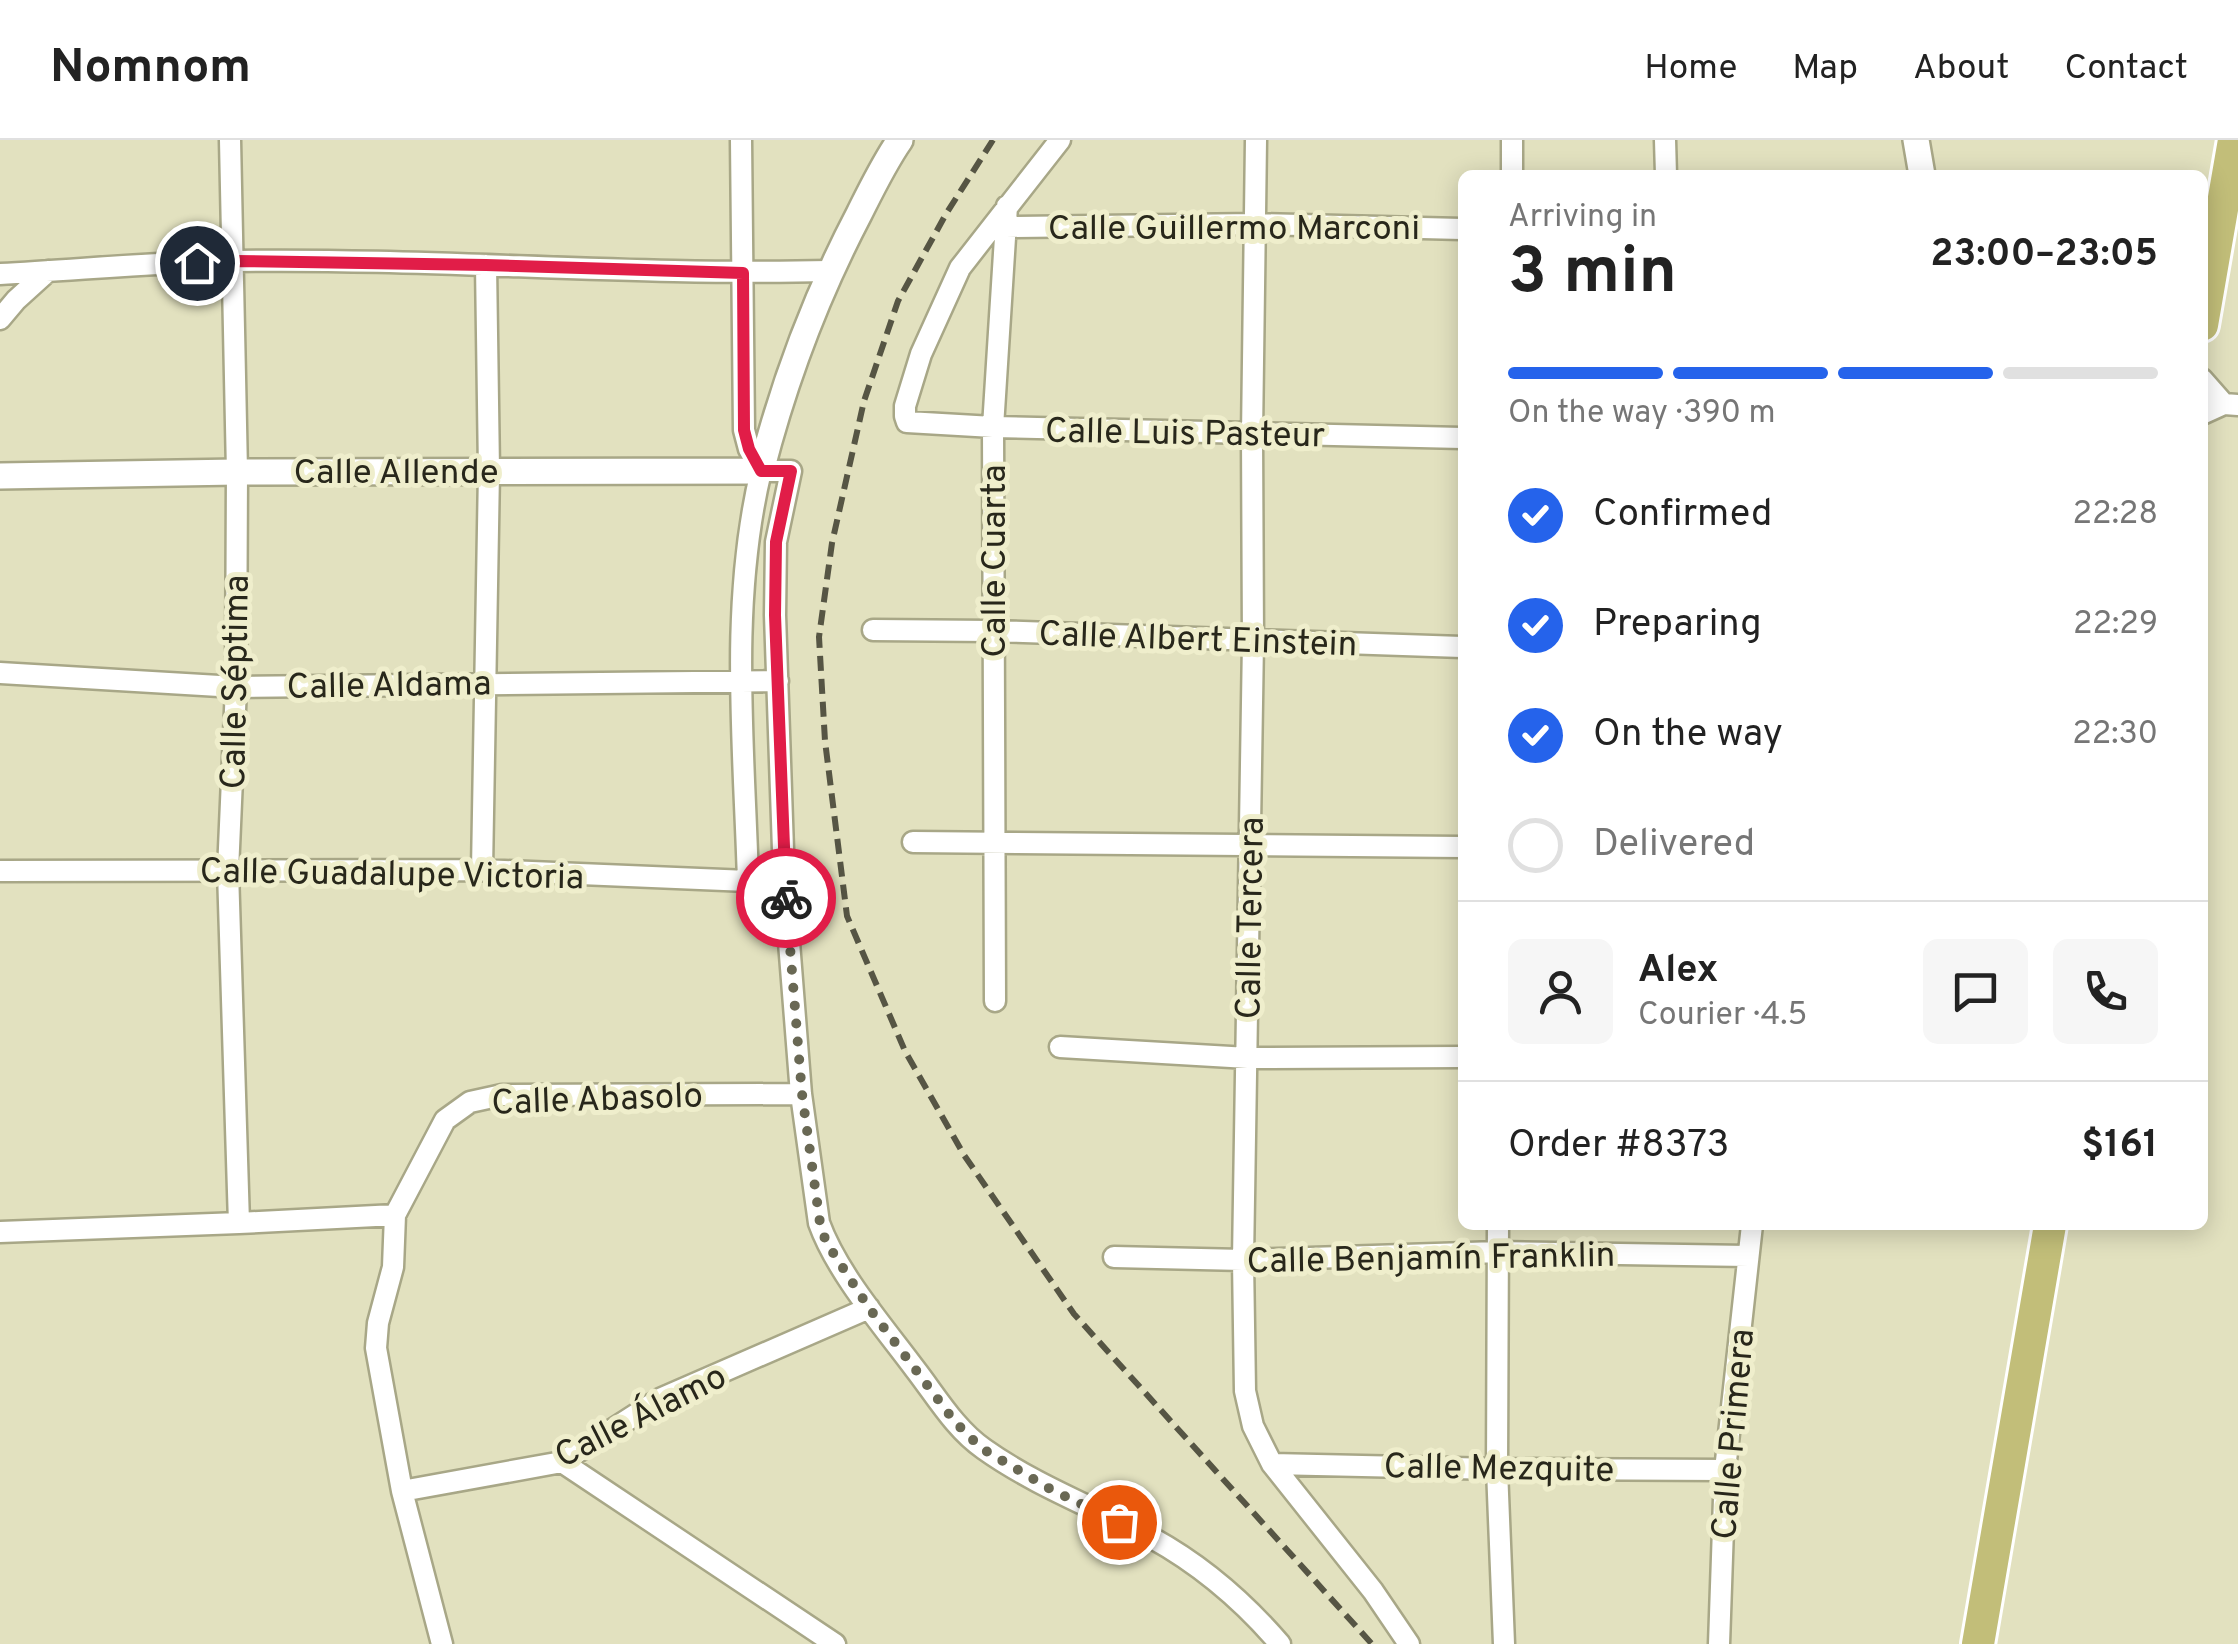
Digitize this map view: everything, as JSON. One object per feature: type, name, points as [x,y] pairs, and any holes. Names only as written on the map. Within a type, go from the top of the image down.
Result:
[{"type":"main road","points":[[2208,290],[2234,140]]},
{"type":"main road","points":[[1978,1644],[2049,1230]]},
{"type":"street","name":"Calle Séptima","points":[[230,140],[237,472],[236,686],[228,870],[239,1223]]},
{"type":"street","points":[[741,140],[744,430],[761,471]]},
{"type":"street","points":[[748,880],[742,681],[745,575],[753,504],[786,383],[829,271],[900,140]]},
{"type":"street","points":[[1006,217],[1060,140]]},
{"type":"street","name":"Calle Tercera","points":[[1256,140],[1243,1260],[1245,1391],[1253,1426],[1272,1464],[1409,1644]]},
{"type":"street","points":[[1512,140],[1512,170]]},
{"type":"street","points":[[1665,140],[1666,170]]},
{"type":"street","points":[[1916,140],[1921,170]]},
{"type":"street","name":"Calle Guillermo Marconi","points":[[1006,217],[1458,229]]},
{"type":"street","name":"Calle Luis Pasteur","points":[[1006,217],[960,268],[921,354],[905,406],[908,422],[993,428],[1458,438]]},
{"type":"street","name":"Calle Cuarta","points":[[995,1001],[993,428],[1006,217]]},
{"type":"street","points":[[0,274],[234,261],[743,273],[829,271]]},
{"type":"street","points":[[482,870],[488,471],[486,265]]},
{"type":"street","points":[[0,319],[48,272]]},
{"type":"street","points":[[2208,384],[2231,404]]},
{"type":"street","name":"Calle Allende","points":[[0,476],[791,471],[776,542],[778,681]]},
{"type":"street","name":"Calle Albert Einstein","points":[[873,630],[1458,647]]},
{"type":"street","name":"Calle Aldama","points":[[0,673],[236,686],[778,681]]},
{"type":"street","points":[[778,681],[784,879],[802,1094],[826,1242],[869,1308],[955,1422],[981,1448],[1052,1490],[1152,1538],[1193,1564],[1252,1611],[1280,1644]]},
{"type":"street","points":[[913,842],[1458,847]]},
{"type":"street","name":"Calle Guadalupe Victoria","points":[[0,871],[482,870],[784,879]]},
{"type":"street","points":[[1060,1048],[1248,1058],[1458,1057]]},
{"type":"street","name":"Calle Abasolo","points":[[442,1644],[402,1491],[376,1348],[378,1323],[393,1267],[395,1215],[444,1120],[470,1102],[502,1095],[802,1094]]},
{"type":"street","points":[[0,1232],[395,1215]]},
{"type":"street","points":[[1498,1230],[1497,1468],[1504,1644]]},
{"type":"street","name":"Calle Primera","points":[[1718,1644],[1725,1470],[1751,1230]]},
{"type":"street","name":"Calle Benjamín Franklin","points":[[1114,1257],[1243,1260],[1498,1252],[1748,1256]]},
{"type":"street","name":"Calle Álamo","points":[[402,1491],[562,1462],[660,1399],[869,1308]]},
{"type":"street","points":[[562,1462],[835,1644]]},
{"type":"street","name":"Calle Mezquite","points":[[1272,1464],[1725,1470]]},
{"type":"railway","points":[[993,140],[898,301],[864,401],[832,543],[819,637],[825,741],[847,916],[905,1051],[964,1155],[1074,1314],[1372,1644]]},
{"type":"way so far","points":[[786,898],[802,1094],[826,1242],[869,1308],[955,1422],[981,1448],[1052,1490],[1119,1522]]},
{"type":"route","points":[[197,263],[486,265],[743,273],[744,430],[761,471],[791,471],[776,542],[775,615],[786,898]]}]
